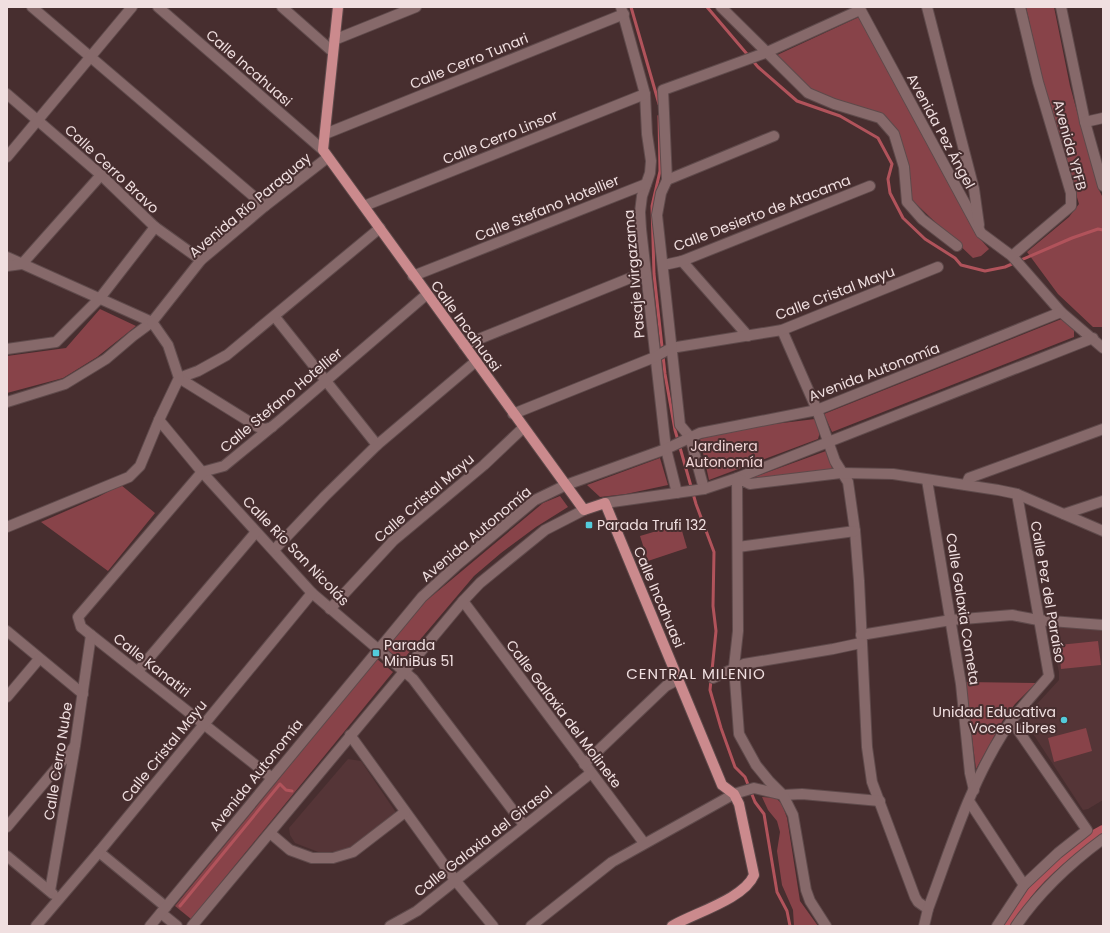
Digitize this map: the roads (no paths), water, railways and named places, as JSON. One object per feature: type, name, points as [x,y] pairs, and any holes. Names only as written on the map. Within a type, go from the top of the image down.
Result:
[{"type":"main road","name":"Avenida Río Paraguay","points":[[325,154],[324,134],[338,7]]},
{"type":"main road","name":"Calle Incahuasi","points":[[325,154],[380,228],[426,295],[584,510]]},
{"type":"main road","name":"Calle Incahuasi","points":[[605,503],[722,785],[744,791],[739,804],[754,875],[751,882],[729,898],[672,926]]},
{"type":"main road","points":[[584,510],[605,503]]},
{"type":"street","points":[[32,7],[265,206]]},
{"type":"street","points":[[7,157],[132,7]]},
{"type":"street","name":"Calle Incahuasi","points":[[158,7],[325,154]]},
{"type":"street","points":[[282,7],[333,52]]},
{"type":"street","points":[[334,40],[416,7]]},
{"type":"street","points":[[721,7],[757,56],[808,94],[834,104],[880,118],[894,134],[904,167],[907,202],[922,219],[957,246]]},
{"type":"street","points":[[927,7],[974,189],[981,233]]},
{"type":"street","name":"Avenida YPFB","points":[[1012,256],[1072,206],[1071,192],[1038,82],[1020,7]]},
{"type":"street","name":"Avenida YPFB","points":[[1061,7],[1085,122],[1103,186]]},
{"type":"street","points":[[757,56],[860,8]]},
{"type":"street","name":"Avenida Pez Ángel","points":[[860,8],[981,233],[1012,256]]},
{"type":"street","name":"Pasaje Ivirgazama","points":[[622,10],[645,94],[647,134],[651,161],[650,173],[642,196],[640,212],[645,272],[666,448],[677,493]]},
{"type":"street","name":"Calle Cerro Tunari","points":[[324,134],[622,10]]},
{"type":"street","name":"Pasaje Ivirgazama","points":[[704,489],[690,437],[680,425],[671,348],[664,264],[657,214],[661,193],[667,180],[663,90],[757,56]]},
{"type":"street","name":"Calle Cerro Bravo","points":[[7,94],[101,176],[155,227],[201,260]]},
{"type":"street","name":"Calle Cerro Linsor","points":[[364,206],[645,94]]},
{"type":"street","points":[[1085,122],[1103,118]]},
{"type":"street","points":[[667,180],[774,136]]},
{"type":"street","name":"Avenida Río Paraguay","points":[[7,402],[65,384],[106,359],[132,336],[152,322],[201,260],[325,154]]},
{"type":"street","points":[[7,266],[22,264],[101,176]]},
{"type":"street","name":"Calle Stefano Hotellier","points":[[413,276],[646,184]]},
{"type":"street","name":"Calle Desierto de Atacama","points":[[664,264],[682,261],[870,186]]},
{"type":"street","points":[[7,349],[56,342],[100,298],[155,227]]},
{"type":"street","points":[[7,527],[129,477],[140,466],[159,420],[179,378],[198,372],[227,355],[275,317],[380,228]]},
{"type":"street","points":[[1012,256],[1061,312],[1103,348]]},
{"type":"street","points":[[7,257],[152,322],[168,345],[179,378],[258,427],[265,429],[272,427]]},
{"type":"street","points":[[682,261],[748,336]]},
{"type":"street","name":"Calle Cristal Mayu","points":[[513,414],[655,357],[671,348],[782,330],[938,267]]},
{"type":"street","points":[[464,345],[645,272]]},
{"type":"street","name":"Calle Stefano Hotellier","points":[[202,472],[224,466],[272,427],[426,295]]},
{"type":"street","name":"Avenida Autonomía","points":[[150,926],[422,597],[456,566],[535,500],[566,485],[666,448],[700,433],[817,410],[1061,312]]},
{"type":"street","points":[[275,317],[377,445]]},
{"type":"street","points":[[782,330],[817,410],[835,461],[848,482],[855,531],[867,747],[872,782],[915,897],[918,902],[928,909]]},
{"type":"street","points":[[605,503],[704,489],[737,478],[1093,338]]},
{"type":"street","points":[[274,550],[325,496],[377,445],[475,362]]},
{"type":"street","name":"Calle Río San Nicolás","points":[[159,420],[202,472],[312,593],[377,650],[405,671],[413,679],[524,825]]},
{"type":"street","name":"Calle Cristal Mayu","points":[[330,609],[392,541],[484,465],[523,428]]},
{"type":"street","points":[[966,485],[969,478],[1103,430]]},
{"type":"street","points":[[91,635],[78,623],[78,618],[81,612],[202,472]]},
{"type":"street","points":[[737,478],[750,484],[842,473],[893,474],[1017,494],[1103,531]]},
{"type":"street","points":[[737,478],[738,631],[734,667],[739,734],[756,765],[769,781],[783,794],[793,816],[806,890],[810,901],[826,926]]},
{"type":"street","name":"Calle Galaxia Cometa","points":[[927,480],[961,684],[970,773],[974,790]]},
{"type":"street","name":"Calle Pez del Paraíso","points":[[924,926],[928,909],[969,801],[1002,734],[1011,720],[1049,676],[1017,494]]},
{"type":"street","points":[[1064,514],[1103,501]]},
{"type":"street","points":[[192,926],[463,601],[480,583],[545,530],[584,510]]},
{"type":"street","points":[[738,547],[855,531]]},
{"type":"street","points":[[138,671],[256,532]]},
{"type":"street","name":"Calle Cristal Mayu","points":[[36,926],[99,852],[312,593]]},
{"type":"street","name":"Calle Galaxia del Molinete","points":[[463,601],[644,844]]},
{"type":"street","points":[[713,678],[734,667],[744,664],[833,649],[861,639],[951,620],[1012,615],[1038,620],[1103,624]]},
{"type":"street","points":[[7,631],[83,694]]},
{"type":"street","name":"Calle Kanatiri","points":[[91,635],[205,723],[272,778]]},
{"type":"street","name":"Calle Cerro Nube","points":[[50,892],[75,746],[91,635]]},
{"type":"street","points":[[7,697],[39,659]]},
{"type":"street","points":[[584,764],[666,686],[679,679]]},
{"type":"street","points":[[997,926],[1024,885],[1058,853],[1086,830],[1011,720]]},
{"type":"street","points":[[350,735],[455,880],[494,926]]},
{"type":"street","points":[[7,826],[75,746]]},
{"type":"street","name":"Calle Galaxia del Girasol","points":[[390,926],[417,911],[524,825],[591,774]]},
{"type":"street","points":[[531,926],[612,862],[744,791],[802,794],[880,801]]},
{"type":"street","points":[[969,801],[1024,885]]},
{"type":"street","points":[[270,833],[290,850],[312,858],[333,858],[353,852],[405,812]]},
{"type":"street","points":[[1016,926],[1041,892],[1054,879],[1103,839]]},
{"type":"street","points":[[99,852],[163,910],[177,926]]},
{"type":"street","points":[[7,856],[58,899]]},
{"type":"waterway","points":[[631,7],[659,104]]},
{"type":"waterway","points":[[707,7],[758,67],[797,101],[840,116],[878,138],[892,164],[888,179],[890,193],[903,218],[925,239],[955,258],[961,265],[985,271],[1005,267],[1072,238],[1098,229],[1103,230]]},
{"type":"waterway","points":[[659,116],[660,171],[652,206],[654,274],[665,374],[675,430],[696,504],[714,552],[713,606],[716,631],[710,690],[721,728],[735,767],[745,777],[755,802],[764,814],[777,892],[787,911],[790,926]]},
{"type":"waterway","points":[[180,906],[280,784],[286,790],[292,791]]},
{"type":"waterway","points":[[1007,926],[1027,894],[1042,877],[1083,842],[1103,830]]},
{"type":"place","name":"Parada Trufi 132","points":[[589,525]]},
{"type":"place","name":"Parada MiniBus 51","points":[[376,653]]},
{"type":"place","name":"Unidad Educativa Voces Libres","points":[[1064,720]]},
{"type":"district","name":"CENTRAL MILENIO","points":[[696,674]]},
{"type":"park label","name":"Jardinera Autonomía","points":[[724,454]]}]
